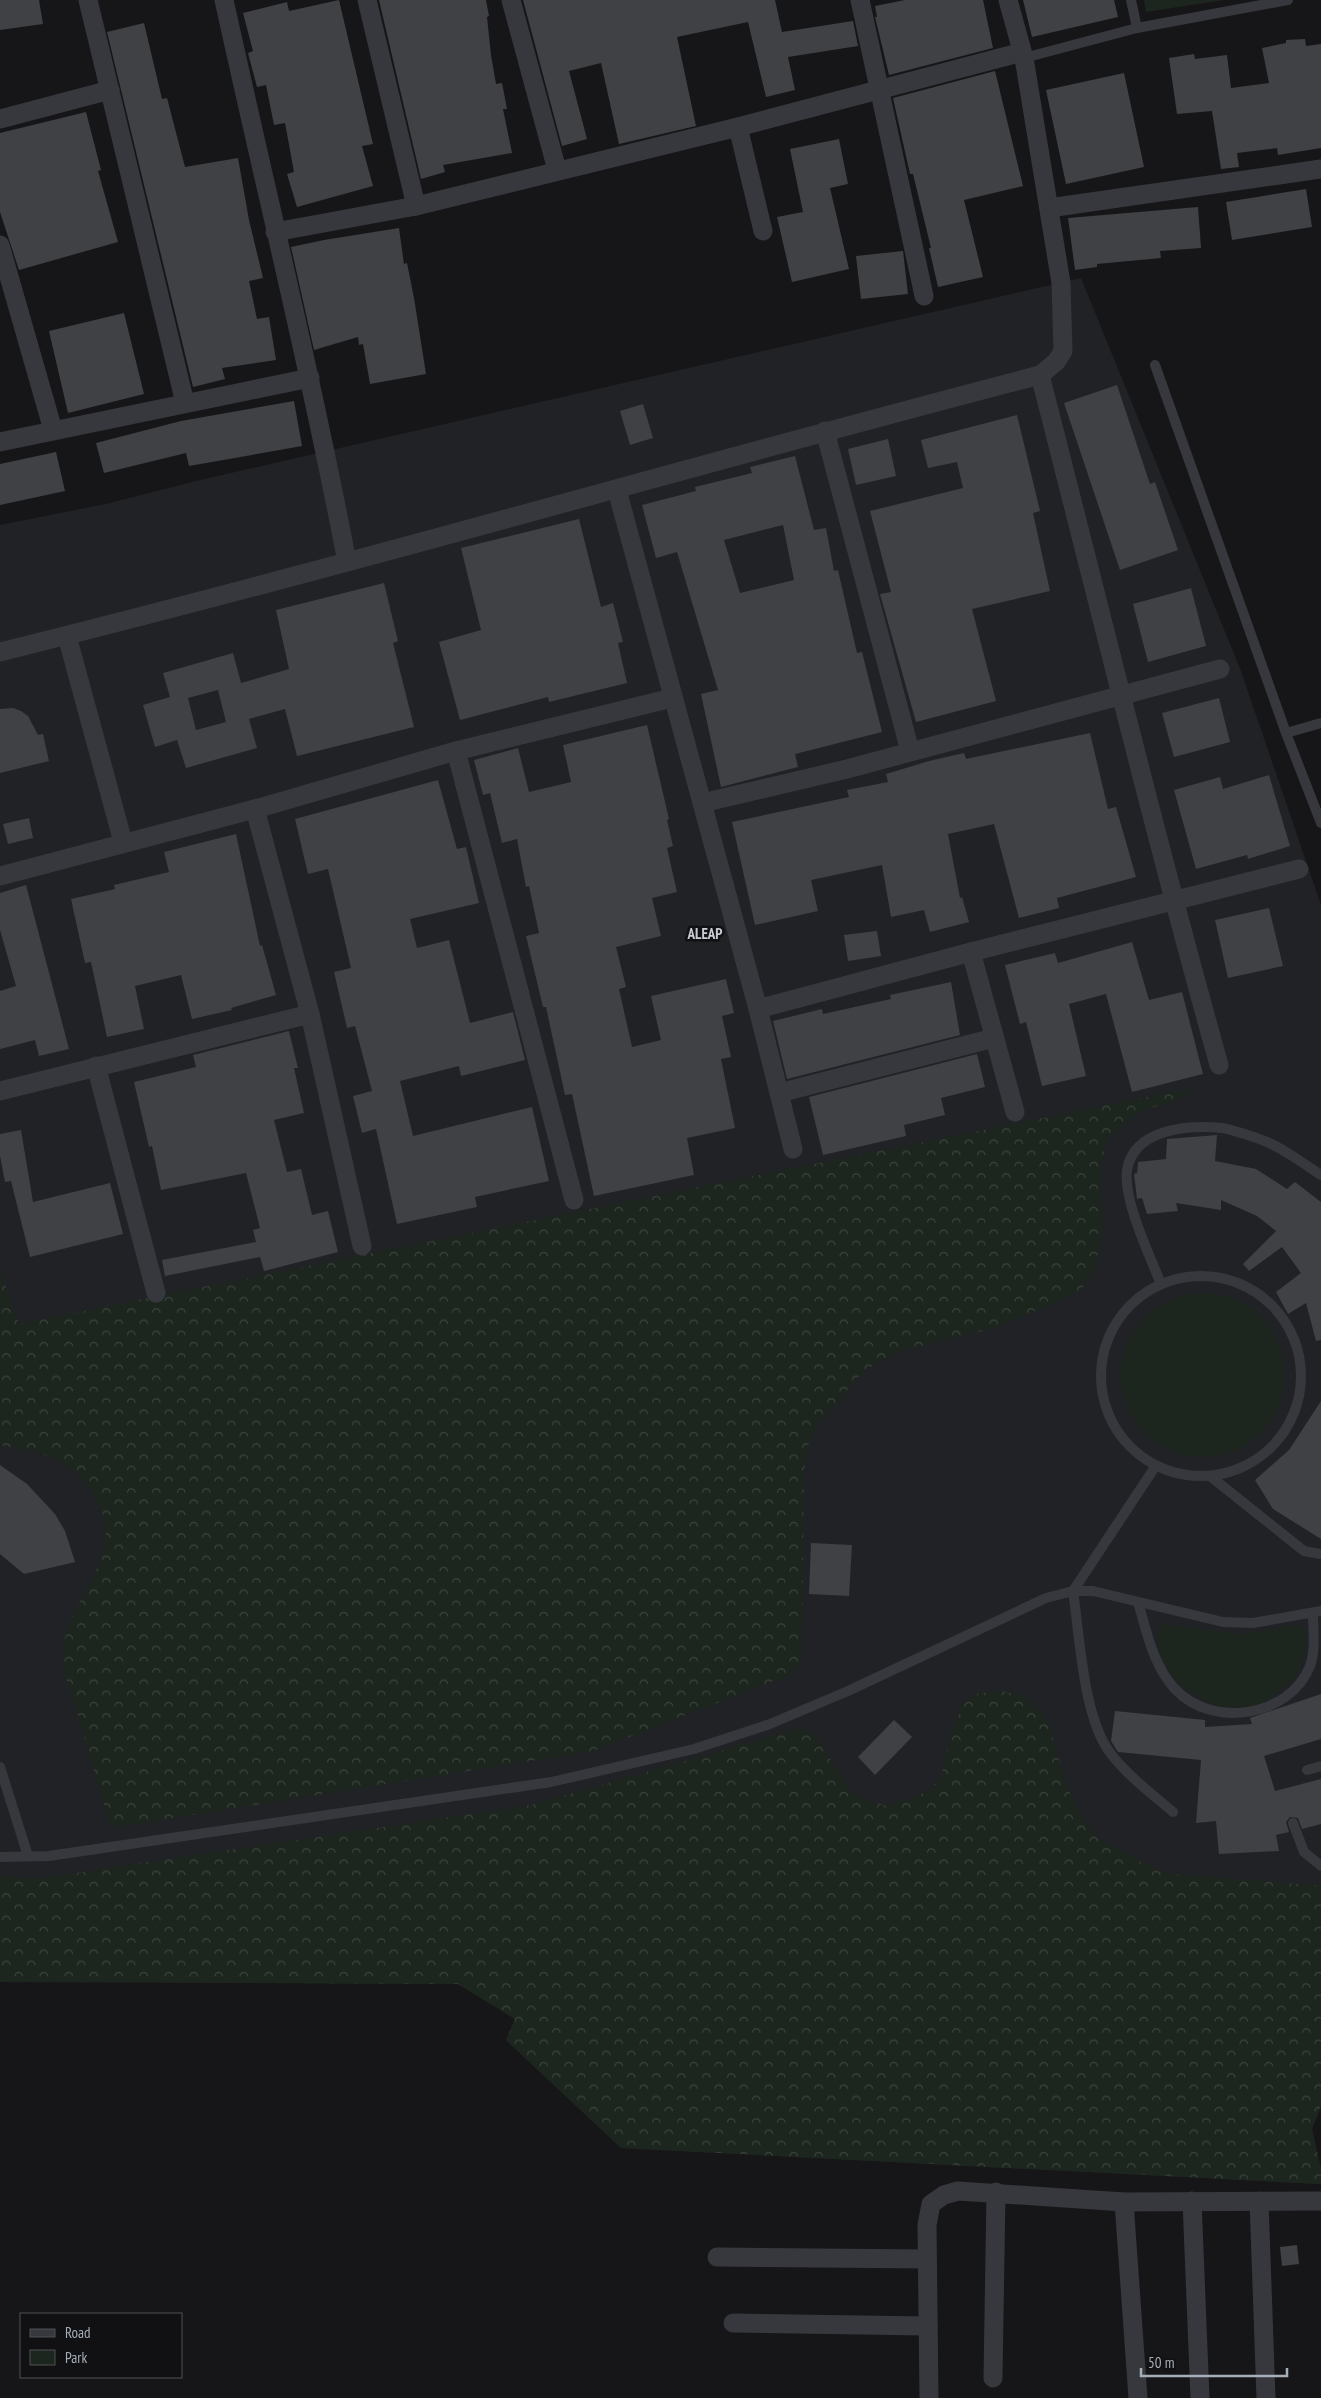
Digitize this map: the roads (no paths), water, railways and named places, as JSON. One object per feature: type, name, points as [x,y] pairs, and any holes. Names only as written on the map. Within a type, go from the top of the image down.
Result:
[{"type":"street","points":[[88,0],[185,404]]},
{"type":"street","points":[[224,0],[275,232],[310,378],[347,562]]},
{"type":"street","points":[[367,0],[416,206]]},
{"type":"street","points":[[511,0],[557,170]]},
{"type":"street","points":[[860,0],[924,296]]},
{"type":"street","points":[[0,652],[347,562],[617,490],[825,431],[1040,375],[1056,362],[1063,351],[1061,283],[1023,55],[1008,0]]},
{"type":"street","points":[[275,232],[416,206],[557,170],[738,128],[1023,55]]},
{"type":"street","points":[[0,119],[110,90]]},
{"type":"street","points":[[738,128],[763,230]]},
{"type":"street","points":[[1049,208],[1321,169]]},
{"type":"street","points":[[0,246],[53,430]]},
{"type":"street","points":[[1040,375],[1123,695],[1173,902],[1219,1065]]},
{"type":"street","points":[[0,442],[310,378]]},
{"type":"street","points":[[825,431],[910,751]]},
{"type":"street","points":[[617,490],[758,1010],[793,1149]]},
{"type":"street","points":[[67,636],[123,842]]},
{"type":"street","points":[[702,803],[847,768],[1220,669]]},
{"type":"street","points":[[0,876],[123,842],[255,809],[456,750],[672,698]]},
{"type":"street","points":[[456,750],[574,1200]]},
{"type":"street","points":[[255,809],[310,1014],[362,1246]]},
{"type":"street","points":[[758,1010],[971,952],[1299,870]]},
{"type":"street","points":[[971,952],[1015,1112]]},
{"type":"street","points":[[0,1091],[310,1014]]},
{"type":"street","points":[[779,1093],[994,1038]]},
{"type":"street","points":[[96,1066],[156,1293]]},
{"type":"street","points":[[929,2398],[927,2225],[931,2204],[944,2194],[958,2191],[996,2192],[1124,2202],[1321,2201]]},
{"type":"street","points":[[993,2378],[996,2192]]},
{"type":"street","points":[[1192,2201],[1200,2398]]},
{"type":"street","points":[[1259,2201],[1266,2398]]},
{"type":"street","points":[[1124,2202],[1138,2398]]},
{"type":"street","points":[[717,2258],[927,2259]]},
{"type":"street","points":[[733,2323],[928,2326]]},
{"type":"lane","points":[[1131,0],[1136,28]]},
{"type":"lane","points":[[1023,55],[1136,28],[1288,0]]},
{"type":"lane","points":[[1155,365],[1286,733],[1321,823]]},
{"type":"lane","points":[[1286,733],[1321,723]]},
{"type":"lane","points":[[1160,1282],[1127,1192],[1127,1168],[1138,1147],[1157,1134],[1187,1128],[1224,1128],[1263,1140],[1285,1151],[1321,1175]]},
{"type":"lane","points":[[1196,1275],[1227,1278],[1256,1291],[1279,1313],[1295,1340],[1302,1367],[1300,1393],[1296,1408],[1279,1438],[1258,1456],[1234,1471],[1210,1476],[1181,1476],[1155,1467],[1129,1444],[1110,1415],[1102,1382],[1105,1350],[1117,1321],[1138,1298],[1160,1282],[1196,1275]]},
{"type":"lane","points":[[1155,1467],[1073,1591],[1091,1716],[1099,1736],[1123,1768],[1173,1812]]},
{"type":"lane","points":[[1210,1476],[1304,1550],[1321,1554]]},
{"type":"lane","points":[[0,1857],[48,1856],[551,1782],[694,1749],[770,1724],[848,1691],[1046,1598],[1073,1591],[1092,1590],[1223,1622],[1253,1623],[1317,1612],[1314,1651],[1302,1679],[1292,1692],[1276,1703],[1252,1711],[1229,1713],[1211,1710],[1176,1690],[1163,1674],[1152,1651],[1138,1602]]},
{"type":"lane","points":[[1307,1770],[1321,1766]]},
{"type":"lane","points":[[0,1767],[2,1782],[28,1856]]},
{"type":"lane","points":[[1293,1822],[1304,1852],[1321,1866]]},
{"type":"district","name":"ALEAP","points":[[705,933]]}]
